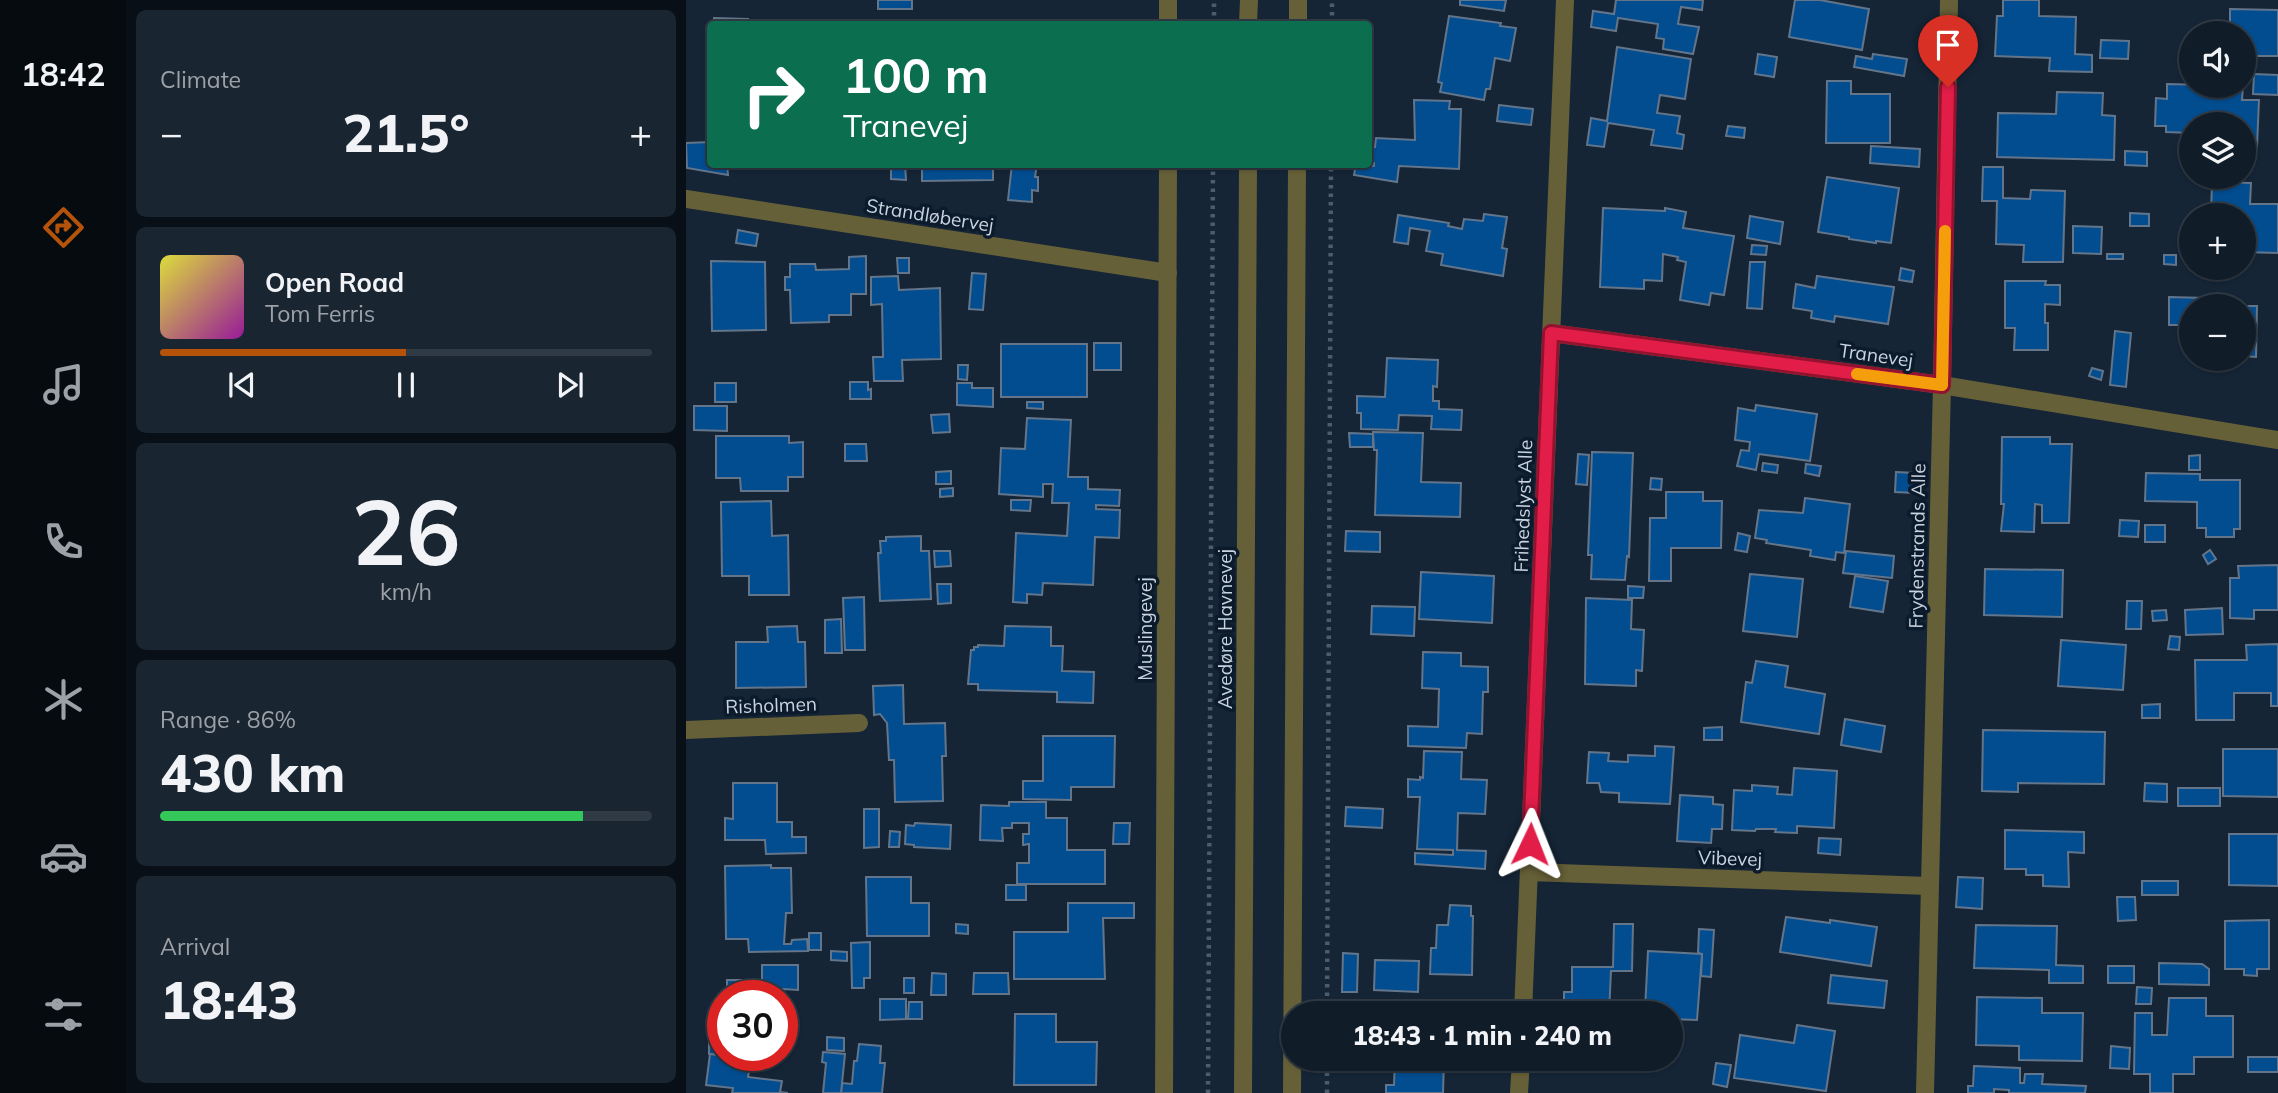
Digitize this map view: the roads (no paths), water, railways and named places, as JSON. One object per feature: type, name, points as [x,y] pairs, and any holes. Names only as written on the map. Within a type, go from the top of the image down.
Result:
[{"type":"street","points":[[1168,0],[1168,21]]},
{"type":"street","points":[[1248,0],[1248,21]]},
{"type":"street","points":[[1298,0],[1298,21]]},
{"type":"street","name":"Frihedslyst Alle","points":[[1524,1001],[1565,0]]},
{"type":"street","name":"Frydenstrands Alle","points":[[1924,1093],[1949,0]]},
{"type":"street","name":"Muslingevej","points":[[1164,1093],[1168,168]]},
{"type":"street","name":"Avedøre Havnevej","points":[[1243,1093],[1248,168]]},
{"type":"street","points":[[1292,1093],[1297,168]]},
{"type":"street","name":"Strandløbervej","points":[[686,199],[1168,273]]},
{"type":"street","name":"Tranevej","points":[[1551,333],[1942,385],[2278,440]]},
{"type":"street","name":"Risholmen","points":[[686,730],[859,723]]},
{"type":"street","name":"Vibevej","points":[[1529,872],[1930,886]]},
{"type":"street","points":[[1520,1093],[1521,1071]]}]
